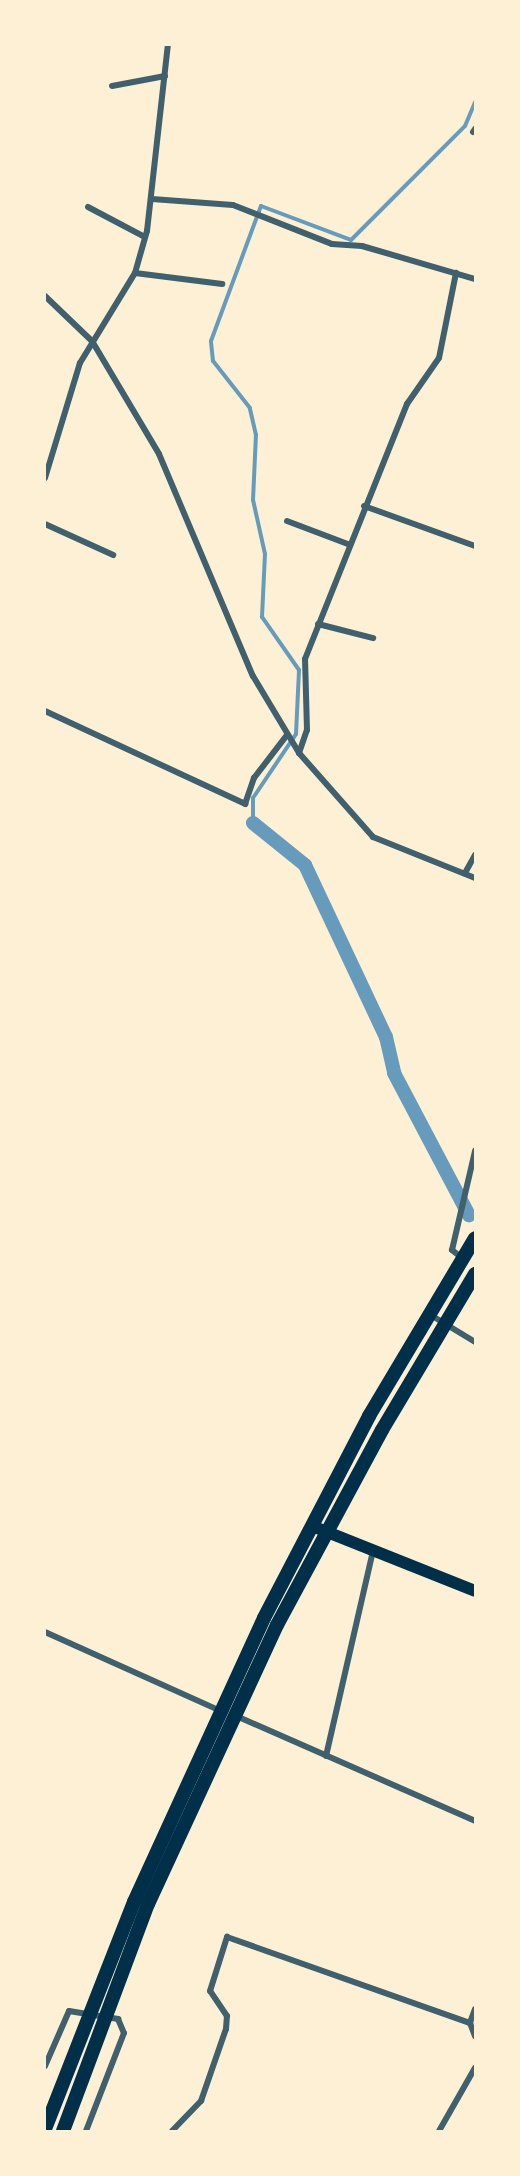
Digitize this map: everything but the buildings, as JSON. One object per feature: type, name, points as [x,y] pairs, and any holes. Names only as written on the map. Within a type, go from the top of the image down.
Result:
[{"type":"highway","points":[[63,2131],[109,2016],[148,1904],[228,1713],[312,1526],[428,1313],[475,1238]]},
{"type":"highway","points":[[45,2129],[134,1902],[228,1713],[325,1532],[475,1274]]},
{"type":"main road","points":[[312,1526],[475,1591]]},
{"type":"street","points":[[45,478],[80,363],[135,273],[153,199],[168,45]]},
{"type":"street","points":[[112,86],[165,76]]},
{"type":"street","points":[[153,199],[233,205],[332,244],[362,246],[475,279]]},
{"type":"street","points":[[88,207],[145,237]]},
{"type":"street","points":[[135,273],[222,284]]},
{"type":"street","points":[[299,753],[307,730],[305,659],[348,544],[407,404],[439,358],[456,273]]},
{"type":"street","points":[[45,296],[92,341],[177,490],[253,676],[299,753],[373,837],[475,878]]},
{"type":"street","points":[[364,506],[475,546]]},
{"type":"street","points":[[287,521],[348,544]]},
{"type":"street","points":[[45,524],[113,555]]},
{"type":"street","points":[[318,624],[374,638]]},
{"type":"street","points":[[45,711],[246,804],[254,778],[287,735]]},
{"type":"street","points":[[465,873],[475,855]]},
{"type":"street","points":[[462,1258],[452,1250],[475,1151]]},
{"type":"street","points":[[428,1313],[444,1326],[475,1342]]},
{"type":"street","points":[[326,1756],[373,1551]]},
{"type":"street","points":[[45,1632],[475,1821]]},
{"type":"street","points":[[172,2131],[201,2100],[226,2029],[227,2016],[210,1991],[227,1937],[470,2023]]},
{"type":"street","points":[[475,2009],[470,2023],[475,2036]]},
{"type":"street","points":[[45,2066],[69,2011],[92,2012],[118,2019],[124,2033],[86,2131]]},
{"type":"street","points":[[439,2131],[475,2068]]},
{"type":"waterway","points":[[253,823],[253,798],[296,734],[299,670],[262,617],[265,554],[253,500],[256,435],[250,408],[213,361],[211,341],[261,206],[351,240],[465,126],[475,102]]},
{"type":"waterway","points":[[253,823],[305,865],[386,1037],[394,1073],[469,1215]]}]
